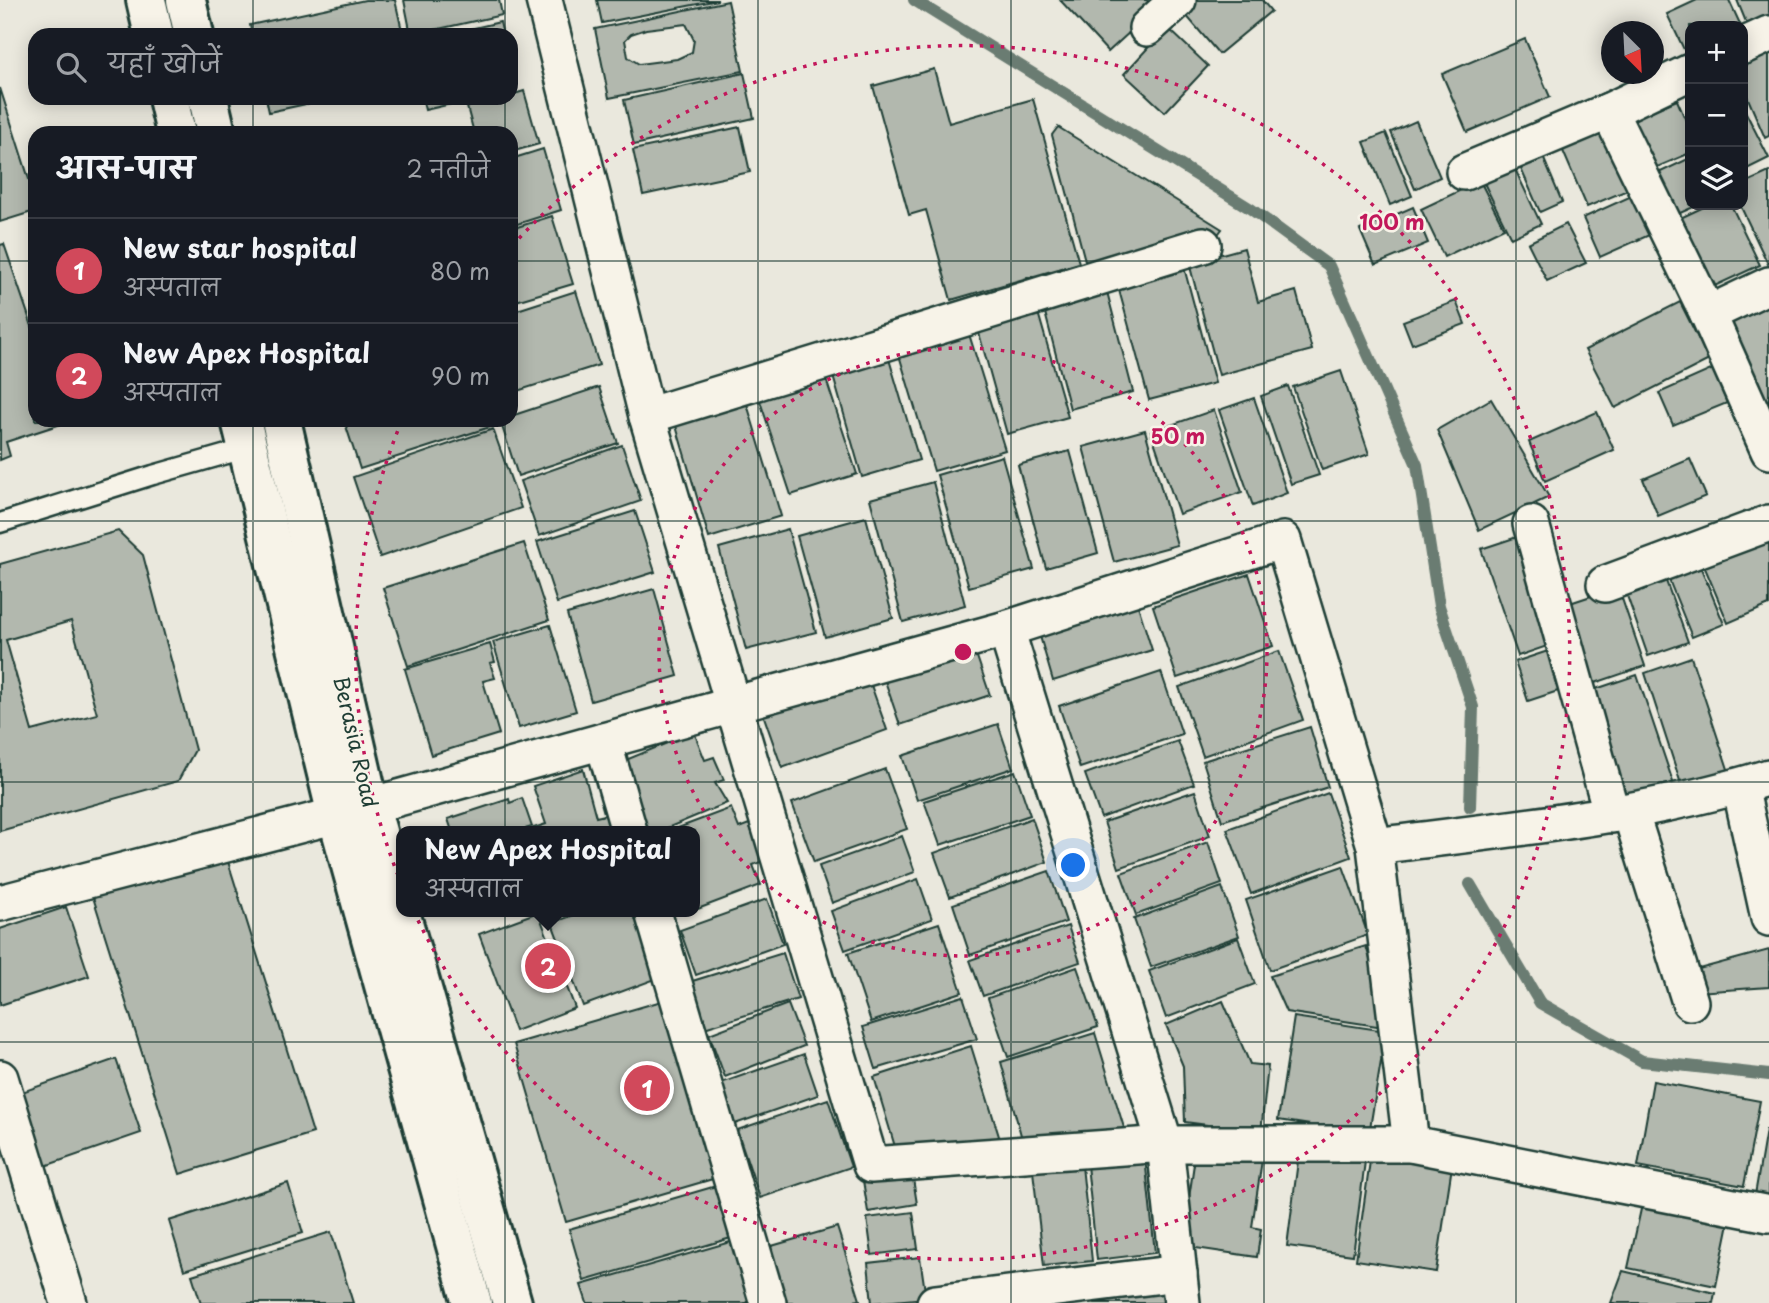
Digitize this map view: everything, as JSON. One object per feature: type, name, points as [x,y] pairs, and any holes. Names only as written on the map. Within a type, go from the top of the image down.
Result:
[{"type":"main road","points":[[146,0],[152,28]]},
{"type":"main road","points":[[186,0],[192,28]]},
{"type":"main road","points":[[170,105],[174,126]]},
{"type":"main road","points":[[210,105],[214,126]]},
{"type":"main road","name":"Berasia Road","points":[[282,427],[353,810],[472,1303]]},
{"type":"main road","name":"Berasia Road","points":[[244,434],[353,810],[512,1303]]},
{"type":"street","points":[[544,0],[647,416],[872,1165],[1165,1144],[1412,1144],[1769,1214]]},
{"type":"street","points":[[1147,28],[1178,0]]},
{"type":"street","points":[[1748,44],[1769,34]]},
{"type":"street","points":[[1464,172],[1609,111],[1685,74]]},
{"type":"street","points":[[1609,111],[1708,314],[1769,451]]},
{"type":"street","points":[[647,416],[1203,245]]},
{"type":"street","points":[[1708,314],[1769,285]]},
{"type":"street","points":[[1605,584],[1769,523]]},
{"type":"street","points":[[1531,524],[1621,813],[1690,1002]]},
{"type":"street","points":[[0,903],[353,810],[1006,629],[1283,540],[1375,846],[1412,1144]]},
{"type":"street","points":[[935,1303],[1180,1288],[1165,1144],[1006,629]]},
{"type":"street","points":[[603,741],[628,826]]},
{"type":"street","points":[[1375,846],[1621,813],[1755,781],[1769,918]]},
{"type":"street","points":[[654,917],[768,1303]]},
{"type":"street","points":[[0,1079],[69,1303]]},
{"type":"lane","points":[[0,523],[153,475],[244,434]]},
{"type":"building","points":[[365,0],[395,0],[401,28],[251,28],[250,25]]},
{"type":"building","points":[[404,0],[499,0],[502,15],[443,28],[410,28]]},
{"type":"building","points":[[597,0],[718,0],[602,23]]},
{"type":"building","points":[[1060,0],[1147,0],[1155,9],[1108,52]]},
{"type":"building","points":[[1188,0],[1262,0],[1271,11],[1219,54],[1179,7]]},
{"type":"building","points":[[1697,0],[1729,0],[1739,21],[1685,21],[1685,52],[1667,14]]},
{"type":"building","points":[[1737,0],[1769,0],[1769,19],[1748,27],[1748,21],[1746,21]]},
{"type":"building","points":[[728,1],[743,71],[609,98],[595,29]],"holes":[[[686,24],[694,40],[692,52],[677,59],[639,64],[628,57],[625,40],[631,34],[646,29]]]},
{"type":"building","points":[[500,22],[501,28],[474,28]]},
{"type":"building","points":[[1167,27],[1208,66],[1165,112],[1124,74]]},
{"type":"building","points":[[1525,39],[1550,97],[1467,132],[1442,74]]},
{"type":"building","points":[[1769,41],[1769,136],[1765,138],[1748,99],[1748,51]]},
{"type":"building","points":[[934,69],[949,123],[1033,99],[1079,263],[951,300],[926,210],[909,215],[873,86]]},
{"type":"building","points":[[744,73],[754,118],[634,145],[624,100]]},
{"type":"building","points":[[0,88],[28,176],[28,213],[0,222]]},
{"type":"building","points":[[524,91],[539,144],[518,150],[518,126],[472,126],[467,107],[518,105],[518,93]]},
{"type":"building","points":[[1677,100],[1685,118],[1685,155],[1648,171],[1626,122]]},
{"type":"building","points":[[268,105],[302,105],[269,112]]},
{"type":"building","points":[[424,105],[447,105],[425,110]]},
{"type":"building","points":[[1748,117],[1769,158],[1748,168]]},
{"type":"building","points":[[1416,121],[1440,177],[1415,189],[1391,132]]},
{"type":"building","points":[[1602,125],[1630,189],[1587,207],[1560,144]]},
{"type":"building","points":[[740,127],[750,172],[643,195],[633,150]]},
{"type":"building","points":[[1058,127],[1222,229],[1216,237],[1088,272],[1052,135]]},
{"type":"building","points":[[1386,133],[1412,196],[1390,205],[1364,142]]},
{"type":"building","points":[[543,149],[561,210],[518,224],[518,157]]},
{"type":"building","points":[[1541,152],[1562,202],[1540,212],[1518,162]]},
{"type":"building","points":[[1685,160],[1687,210],[1669,218],[1650,177]]},
{"type":"building","points":[[1514,167],[1541,224],[1511,238],[1483,181]]},
{"type":"building","points":[[1769,172],[1768,264],[1742,210],[1748,210],[1748,182]]},
{"type":"building","points":[[1480,181],[1504,228],[1444,257],[1421,209]]},
{"type":"building","points":[[1638,193],[1656,232],[1600,257],[1583,218]]},
{"type":"building","points":[[1413,207],[1428,243],[1375,265],[1360,230]]},
{"type":"building","points":[[1697,210],[1733,210],[1760,265],[1706,290],[1674,221]]},
{"type":"building","points":[[552,216],[573,284],[518,300],[518,227]]},
{"type":"building","points":[[1566,224],[1586,263],[1547,281],[1528,243]]},
{"type":"building","points":[[4,244],[28,314],[28,427],[52,427],[6,442],[10,456],[0,460],[0,245]]},
{"type":"building","points":[[1244,248],[1258,302],[1296,291],[1312,350],[1219,375],[1189,263]]},
{"type":"building","points":[[1182,260],[1215,383],[1149,400],[1116,279]]},
{"type":"building","points":[[1105,284],[1133,392],[1070,409],[1042,301]]},
{"type":"building","points":[[576,291],[599,365],[518,391],[518,310]]},
{"type":"building","points":[[1456,301],[1465,324],[1412,344],[1403,321]]},
{"type":"building","points":[[1680,302],[1709,360],[1615,408],[1585,350]]},
{"type":"building","points":[[1769,305],[1769,411],[1727,325]]},
{"type":"building","points":[[1037,309],[1068,417],[1007,434],[977,326]]},
{"type":"building","points":[[969,334],[1005,450],[934,471],[899,355]]},
{"type":"building","points":[[889,359],[919,460],[862,477],[833,376]]},
{"type":"building","points":[[822,367],[857,474],[791,495],[756,389]]},
{"type":"building","points":[[1713,369],[1727,403],[1673,425],[1659,393]]},
{"type":"building","points":[[1341,371],[1369,454],[1322,470],[1293,387]]},
{"type":"building","points":[[1288,386],[1319,475],[1291,484],[1261,396]]},
{"type":"building","points":[[599,387],[618,443],[518,476],[502,427],[518,427],[518,414]]},
{"type":"building","points":[[1254,398],[1287,493],[1253,506],[1219,410]]},
{"type":"building","points":[[1491,399],[1549,497],[1479,530],[1437,430]]},
{"type":"building","points":[[747,404],[781,516],[709,538],[676,426]]},
{"type":"building","points":[[1214,410],[1242,492],[1179,514],[1151,432]]},
{"type":"building","points":[[1597,412],[1614,450],[1545,481],[1529,442]]},
{"type":"building","points":[[346,427],[490,427],[360,469]]},
{"type":"building","points":[[493,429],[521,508],[380,557],[353,477]]},
{"type":"building","points":[[1145,430],[1177,545],[1114,562],[1083,447]]},
{"type":"building","points":[[622,445],[641,501],[539,536],[520,481]]},
{"type":"building","points":[[1070,451],[1098,553],[1046,568],[1018,465]]},
{"type":"building","points":[[1002,456],[1034,569],[969,587],[937,475]]},
{"type":"building","points":[[1690,459],[1706,496],[1658,516],[1643,479]]},
{"type":"building","points":[[933,482],[965,605],[903,622],[870,499]]},
{"type":"building","points":[[635,511],[655,572],[557,603],[537,542]]},
{"type":"building","points":[[866,517],[893,618],[825,637],[797,536]]},
{"type":"building","points":[[1769,528],[1769,605],[1728,623],[1700,556]]},
{"type":"building","points":[[788,529],[816,632],[746,650],[719,548]]},
{"type":"building","points":[[118,531],[143,555],[195,750],[178,781],[0,831],[0,564]],"holes":[[[71,621],[97,714],[32,731],[6,640]]]},
{"type":"building","points":[[1523,535],[1559,642],[1518,656],[1481,549]]},
{"type":"building","points":[[524,543],[549,620],[408,666],[383,588]]},
{"type":"building","points":[[1696,556],[1724,624],[1692,637],[1665,570]]},
{"type":"building","points":[[1662,570],[1688,642],[1648,656],[1623,584]]},
{"type":"building","points":[[1249,574],[1273,646],[1177,678],[1153,606]]},
{"type":"building","points":[[1618,587],[1645,666],[1592,684],[1564,605]]},
{"type":"building","points":[[654,589],[678,676],[591,701],[567,614]]},
{"type":"building","points":[[1135,596],[1152,650],[1053,681],[1037,626]]},
{"type":"building","points":[[550,625],[576,711],[519,728],[493,642]]},
{"type":"building","points":[[490,644],[495,662],[490,663],[495,678],[483,681],[499,734],[431,755],[405,669]]},
{"type":"building","points":[[1560,647],[1573,686],[1528,701],[1515,662]]},
{"type":"building","points":[[974,648],[990,695],[900,725],[884,678]]},
{"type":"building","points":[[1279,651],[1303,720],[1203,756],[1179,687]]},
{"type":"building","points":[[1691,657],[1729,772],[1682,787],[1645,673]]},
{"type":"building","points":[[1161,672],[1182,734],[1080,768],[1059,706]]},
{"type":"building","points":[[867,674],[887,730],[782,768],[762,711]]},
{"type":"building","points":[[1637,675],[1675,788],[1628,804],[1590,691]]},
{"type":"building","points":[[998,724],[1013,768],[917,800],[902,756]]},
{"type":"building","points":[[1310,727],[1328,787],[1222,821],[1203,761]]},
{"type":"building","points":[[694,732],[705,760],[714,757],[724,780],[715,783],[727,803],[672,826],[641,826],[616,764]]},
{"type":"building","points":[[1178,741],[1194,784],[1101,818],[1085,774]]},
{"type":"building","points":[[583,769],[596,817],[605,815],[608,826],[540,826],[546,824],[533,786]]},
{"type":"building","points":[[885,769],[907,829],[814,862],[792,803]]},
{"type":"building","points":[[1015,771],[1030,815],[940,845],[924,801]]},
{"type":"building","points":[[1195,791],[1210,836],[1119,868],[1104,822]]},
{"type":"building","points":[[1328,793],[1351,857],[1251,894],[1227,829]]},
{"type":"building","points":[[522,798],[532,826],[450,826],[448,819],[509,799],[510,803]]},
{"type":"building","points":[[731,808],[739,828],[749,824],[763,861],[753,865],[761,885],[700,908],[700,826],[683,826]]},
{"type":"building","points":[[1032,818],[1047,862],[950,897],[934,853]]},
{"type":"building","points":[[902,836],[915,872],[832,903],[819,866]]},
{"type":"building","points":[[1208,842],[1222,884],[1136,915],[1121,873]]},
{"type":"building","points":[[225,852],[313,1133],[180,1174],[92,894]]},
{"type":"building","points":[[1343,866],[1368,935],[1270,970],[1246,900]]},
{"type":"building","points":[[1049,871],[1066,922],[970,955],[953,904]]},
{"type":"building","points":[[918,879],[932,919],[845,950],[831,911]]},
{"type":"building","points":[[1222,887],[1239,936],[1151,967],[1134,919]]},
{"type":"building","points":[[767,899],[783,944],[696,975],[680,930]]},
{"type":"building","points":[[66,907],[89,976],[0,1005],[0,929]]},
{"type":"building","points":[[525,917],[540,917],[575,1008],[515,1031],[479,934]]},
{"type":"building","points":[[568,917],[639,917],[661,977],[583,1006],[552,923]]},
{"type":"building","points":[[939,923],[962,992],[871,1022],[848,953]]},
{"type":"building","points":[[1068,926],[1080,962],[983,996],[970,960]]},
{"type":"building","points":[[1238,938],[1255,984],[1166,1018],[1149,971]]},
{"type":"building","points":[[1366,946],[1390,1028],[1286,1012],[1270,976]]},
{"type":"building","points":[[1769,950],[1769,987],[1697,992],[1695,970]]},
{"type":"building","points":[[783,953],[798,999],[701,1029],[686,983]]},
{"type":"building","points":[[1077,967],[1098,1027],[1008,1057],[988,998]]},
{"type":"building","points":[[963,996],[977,1039],[876,1069],[863,1027]]},
{"type":"building","points":[[665,1000],[716,1178],[566,1222],[514,1044]]},
{"type":"building","points":[[1223,1001],[1250,1064],[1268,1066],[1261,1132],[1185,1122],[1183,1066],[1166,1025]]},
{"type":"building","points":[[788,1004],[804,1046],[725,1077],[709,1034]]},
{"type":"building","points":[[1294,1017],[1386,1031],[1369,1134],[1278,1120]]},
{"type":"building","points":[[1095,1033],[1125,1131],[1022,1139],[1001,1062]]},
{"type":"building","points":[[971,1046],[1002,1146],[899,1160],[874,1077]]},
{"type":"building","points":[[804,1054],[818,1095],[735,1124],[721,1083]]},
{"type":"building","points":[[116,1059],[141,1133],[45,1166],[19,1093]]},
{"type":"building","points":[[1653,1081],[1760,1101],[1744,1186],[1638,1166]]},
{"type":"building","points":[[828,1099],[851,1167],[760,1198],[737,1130]]},
{"type":"building","points":[[1766,1130],[1769,1130],[1769,1198],[1755,1195]]},
{"type":"building","points":[[1196,1150],[1262,1160],[1252,1227],[1261,1229],[1257,1257],[1182,1246]]},
{"type":"building","points":[[1299,1153],[1365,1161],[1353,1255],[1287,1246]]},
{"type":"building","points":[[1371,1154],[1452,1166],[1436,1272],[1356,1260]]},
{"type":"building","points":[[1145,1158],[1155,1253],[1097,1260],[1087,1165]]},
{"type":"building","points":[[911,1166],[917,1204],[868,1212],[862,1174]]},
{"type":"building","points":[[1082,1166],[1092,1261],[1044,1266],[1033,1171]]},
{"type":"building","points":[[288,1183],[303,1233],[184,1270],[169,1221]]},
{"type":"building","points":[[716,1186],[731,1238],[584,1281],[569,1229]]},
{"type":"building","points":[[1643,1200],[1730,1218],[1716,1286],[1628,1268]]},
{"type":"building","points":[[913,1212],[918,1249],[872,1255],[867,1218]]},
{"type":"building","points":[[837,1227],[860,1300],[840,1303],[776,1303],[758,1250]]},
{"type":"building","points":[[331,1232],[353,1303],[201,1303],[192,1275]]},
{"type":"building","points":[[737,1240],[754,1303],[587,1303],[581,1285]]},
{"type":"building","points":[[920,1257],[926,1298],[872,1303],[868,1263]]},
{"type":"building","points":[[1623,1271],[1715,1293],[1713,1303],[1611,1303]]},
{"type":"building","points":[[1169,1284],[1171,1303],[1095,1303],[1093,1292]]},
{"type":"waterway","points":[[914,0],[1251,209],[1329,266],[1417,465],[1439,606],[1473,707],[1470,807]]},
{"type":"waterway","points":[[1470,884],[1540,1003],[1642,1061],[1769,1075]]},
{"type":"place","name":"New Apex Hospital","points":[[548,966]]},
{"type":"place","name":"New star hospital","points":[[647,1088]]}]
